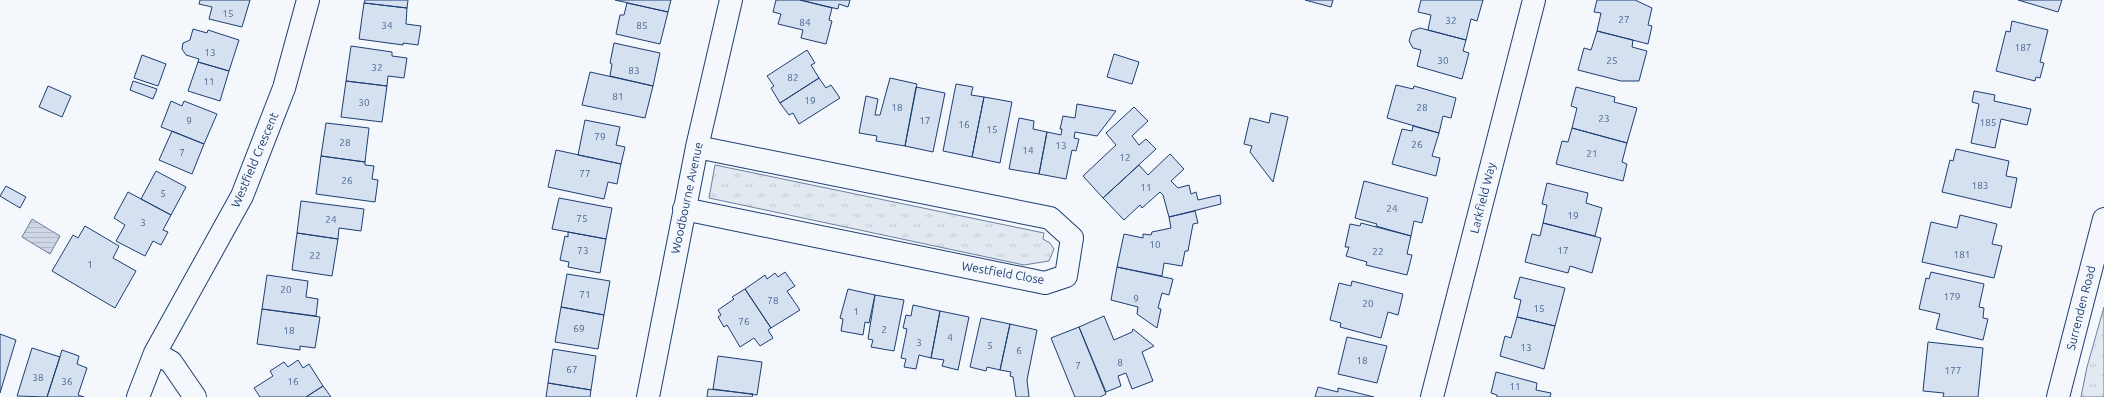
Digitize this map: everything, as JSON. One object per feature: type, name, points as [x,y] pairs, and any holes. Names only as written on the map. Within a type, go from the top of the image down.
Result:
[{"type":"street","name":"Westfield Crescent","points":[[138,397],[155,353],[242,196],[284,88],[308,0]]},
{"type":"street","name":"Woodbourne Avenue","points":[[648,397],[684,209],[731,0]]},
{"type":"street","name":"Larkfield Way","points":[[1432,397],[1534,0]]},
{"type":"street","name":"Westfield Close","points":[[684,209],[1045,284],[1066,276],[1072,238],[1050,218],[697,147]]},
{"type":"street","name":"Surrenden Road","points":[[2058,397],[2104,219]]},
{"type":"street","points":[[155,353],[171,362],[195,397]]},
{"type":"green space","points":[[715,165],[1044,233],[1043,239],[1050,243],[1054,249],[1049,261],[1024,265],[709,198]]},
{"type":"green space","points":[[2104,307],[2104,397],[2081,397],[2087,367]]},
{"type":"shaded area","points":[[32,219],[60,236],[50,254],[22,237]]},
{"type":"building","points":[[200,0],[250,0],[242,27],[209,19],[212,7],[199,4]]},
{"type":"building","points":[[365,0],[408,0],[407,8],[364,3]]},
{"type":"building","points":[[615,0],[671,0],[668,12]]},
{"type":"building","points":[[776,0],[800,0],[832,8],[829,20],[832,21],[826,44],[801,38],[803,30],[778,24],[781,14],[773,12]]},
{"type":"building","points":[[800,0],[850,0],[848,7],[839,4],[838,9]]},
{"type":"building","points":[[1305,0],[1333,0],[1331,7]]},
{"type":"building","points":[[1421,0],[1483,0],[1477,21],[1471,19],[1466,40],[1428,30],[1431,15],[1418,12]]},
{"type":"building","points":[[1597,0],[1635,0],[1652,8],[1648,25],[1652,26],[1648,44],[1597,31],[1601,13],[1594,12]]},
{"type":"building","points":[[2018,0],[2062,0],[2058,12]]},
{"type":"building","points":[[364,3],[407,8],[406,24],[421,26],[418,45],[403,43],[403,45],[359,39]]},
{"type":"building","points":[[627,3],[668,12],[660,44],[616,34],[620,15],[624,15]]},
{"type":"building","points":[[2012,21],[2048,30],[2040,62],[2044,63],[2040,78],[2036,77],[2035,81],[1996,71],[2006,31],[2010,32]]},
{"type":"building","points":[[1420,28],[1466,40],[1463,51],[1469,53],[1462,79],[1417,66],[1421,50],[1413,48],[1409,41],[1412,31]]},
{"type":"building","points":[[193,29],[207,33],[208,30],[239,40],[229,71],[198,62],[199,59],[186,55],[182,49],[183,43],[190,40]]},
{"type":"building","points":[[1597,31],[1633,40],[1632,47],[1647,51],[1639,81],[1621,81],[1578,70],[1584,48],[1591,50]]},
{"type":"building","points":[[614,43],[660,53],[653,86],[610,76],[612,64],[610,63]]},
{"type":"building","points":[[351,46],[392,52],[392,56],[407,58],[404,78],[388,76],[387,86],[346,81]]},
{"type":"building","points":[[807,50],[815,63],[811,65],[819,78],[780,103],[771,88],[774,86],[767,76]]},
{"type":"building","points":[[1114,54],[1139,62],[1132,84],[1107,77]]},
{"type":"building","points":[[142,55],[166,64],[158,86],[134,78]]},
{"type":"building","points":[[198,62],[229,71],[220,101],[188,91]]},
{"type":"building","points":[[590,72],[653,86],[645,118],[582,105]]},
{"type":"building","points":[[819,78],[826,88],[831,85],[840,98],[799,124],[793,113],[789,115],[780,103]]},
{"type":"building","points":[[890,78],[917,84],[905,146],[876,141],[877,136],[859,133],[866,96],[878,99],[875,115],[880,115]]},
{"type":"building","points":[[133,81],[157,89],[153,99],[130,90]]},
{"type":"building","points":[[346,81],[387,86],[382,122],[341,117]]},
{"type":"building","points":[[956,84],[973,87],[971,95],[984,97],[972,157],[943,151]]},
{"type":"building","points":[[1396,85],[1413,89],[1414,86],[1456,98],[1451,118],[1443,116],[1439,133],[1387,118]]},
{"type":"building","points":[[48,86],[71,96],[62,117],[39,107]]},
{"type":"building","points":[[916,87],[945,93],[933,152],[905,146]]},
{"type":"building","points":[[1576,87],[1615,97],[1614,102],[1637,108],[1627,143],[1572,128],[1577,108],[1571,106]]},
{"type":"building","points":[[1974,91],[1995,95],[1994,101],[2031,109],[2027,125],[2001,119],[1995,148],[1971,143],[1979,104],[1972,102]]},
{"type":"building","points":[[984,97],[1012,102],[1000,163],[972,157]]},
{"type":"building","points":[[171,101],[182,106],[184,101],[217,114],[204,144],[161,127]]},
{"type":"building","points":[[1077,104],[1116,111],[1097,136],[1075,132],[1074,138],[1079,139],[1076,151],[1072,150],[1066,179],[1039,174],[1047,132],[1061,135],[1062,129],[1060,129],[1063,116],[1075,118]]},
{"type":"building","points":[[1134,107],[1148,121],[1132,136],[1139,145],[1146,139],[1156,149],[1103,198],[1083,176],[1116,145],[1106,133]]},
{"type":"building","points":[[1271,113],[1288,117],[1273,182],[1250,152],[1252,146],[1244,144],[1250,118],[1269,123]]},
{"type":"building","points":[[1019,118],[1034,121],[1033,129],[1047,132],[1039,174],[1009,169]]},
{"type":"building","points":[[585,120],[620,127],[616,145],[625,147],[621,164],[578,155]]},
{"type":"building","points":[[326,123],[369,128],[365,162],[321,156]]},
{"type":"building","points":[[1413,126],[1439,133],[1432,156],[1440,158],[1436,176],[1392,164],[1402,129],[1412,131]]},
{"type":"building","points":[[1572,128],[1627,143],[1622,162],[1627,164],[1623,181],[1556,164],[1562,141],[1568,142]]},
{"type":"building","points":[[172,131],[204,144],[192,174],[159,160]]},
{"type":"building","points":[[1956,149],[2009,161],[2006,176],[2017,178],[2011,208],[1942,192],[1950,160],[1953,161]]},
{"type":"building","points":[[556,150],[621,164],[617,184],[608,182],[604,199],[548,187]]},
{"type":"building","points":[[1170,154],[1184,169],[1171,181],[1178,188],[1189,185],[1191,194],[1196,192],[1198,200],[1220,195],[1221,204],[1169,217],[1163,195],[1160,192],[1142,208],[1140,205],[1124,220],[1103,198],[1139,165],[1148,175]]},
{"type":"building","points":[[321,156],[365,162],[365,165],[374,166],[372,179],[378,180],[375,202],[316,194]]},
{"type":"building","points":[[156,171],[186,187],[171,215],[141,199]]},
{"type":"building","points":[[1364,181],[1428,198],[1422,223],[1414,221],[1411,236],[1355,218]]},
{"type":"building","points":[[1547,183],[1588,193],[1586,203],[1602,208],[1595,236],[1543,223],[1547,205],[1542,204]]},
{"type":"building","points":[[6,186],[26,197],[20,208],[0,196]]},
{"type":"building","points":[[128,192],[171,215],[163,230],[168,232],[161,245],[153,241],[145,256],[116,241],[125,225],[114,218]]},
{"type":"building","points":[[559,198],[612,208],[606,239],[552,229]]},
{"type":"building","points":[[301,201],[364,209],[361,231],[339,228],[338,239],[297,233]]},
{"type":"building","points":[[1195,211],[1198,223],[1193,224],[1188,251],[1185,251],[1182,266],[1164,263],[1162,276],[1117,267],[1124,234],[1143,238],[1143,234],[1151,235],[1152,232],[1171,228],[1169,217]]},
{"type":"building","points":[[1960,215],[1997,224],[1992,244],[2002,246],[1994,278],[1922,262],[1931,222],[1957,228]]},
{"type":"building","points":[[1361,223],[1411,236],[1407,254],[1412,255],[1407,275],[1366,265],[1367,262],[1346,256],[1349,247],[1345,247],[1350,224],[1360,226]]},
{"type":"building","points":[[1543,223],[1601,238],[1592,273],[1570,266],[1568,273],[1525,262],[1532,234],[1540,236]]},
{"type":"building","points":[[85,226],[119,246],[113,258],[136,271],[115,308],[52,271],[73,235],[78,238]]},
{"type":"building","points":[[568,232],[606,239],[600,273],[568,267],[569,262],[560,260],[565,236],[568,237]]},
{"type":"building","points":[[297,233],[338,239],[332,276],[292,270]]},
{"type":"building","points":[[1117,267],[1173,279],[1169,295],[1162,293],[1158,308],[1161,309],[1157,328],[1137,314],[1138,307],[1111,300]]},
{"type":"building","points":[[785,272],[795,286],[787,291],[800,310],[771,328],[745,289],[765,275],[767,279],[775,273],[778,277]]},
{"type":"building","points":[[1931,272],[1984,284],[1979,307],[1984,308],[1983,318],[1988,319],[1983,340],[1936,329],[1940,314],[1919,309],[1926,278],[1929,279]]},
{"type":"building","points":[[567,274],[610,281],[604,315],[561,307]]},
{"type":"building","points":[[267,275],[308,281],[306,297],[318,299],[316,316],[262,309]]},
{"type":"building","points":[[1520,277],[1565,288],[1555,326],[1517,317],[1521,300],[1514,298]]},
{"type":"building","points":[[1352,281],[1403,294],[1398,315],[1388,312],[1381,338],[1340,327],[1341,323],[1330,320],[1339,283],[1351,286]]},
{"type":"building","points":[[745,289],[771,328],[768,330],[773,338],[760,346],[754,338],[740,347],[727,325],[724,327],[718,317],[721,315],[718,310],[734,299],[732,297]]},
{"type":"building","points":[[848,289],[875,295],[869,323],[865,322],[863,335],[841,331],[843,319],[840,318]]},
{"type":"building","points":[[875,295],[904,300],[894,351],[871,347],[873,340],[868,339]]},
{"type":"building","points":[[913,305],[940,311],[931,358],[919,355],[916,369],[904,367],[906,359],[901,358],[907,329],[903,328],[906,315],[911,316]]},
{"type":"building","points":[[561,307],[604,315],[598,349],[555,342]]},
{"type":"building","points":[[262,309],[320,317],[315,348],[300,346],[300,350],[257,344]]},
{"type":"building","points":[[940,311],[969,317],[958,370],[942,366],[944,360],[931,358]]},
{"type":"building","points":[[1104,316],[1114,340],[1132,332],[1133,329],[1154,346],[1142,352],[1153,381],[1132,389],[1126,373],[1118,376],[1121,386],[1106,392],[1079,327]]},
{"type":"building","points":[[1517,317],[1555,326],[1544,369],[1500,356],[1505,336],[1511,338]]},
{"type":"building","points":[[981,318],[1010,324],[1000,370],[987,367],[986,371],[970,367]]},
{"type":"building","points":[[1010,324],[1037,330],[1027,380],[1029,397],[1016,397],[1013,377],[1010,376],[1011,372],[1000,370]]},
{"type":"building","points":[[1079,327],[1106,394],[1100,397],[1075,397],[1051,338]]},
{"type":"building","points":[[0,334],[16,340],[0,393]]},
{"type":"building","points":[[1347,337],[1387,346],[1377,383],[1338,374]]},
{"type":"building","points":[[1928,342],[1983,348],[1978,397],[1943,397],[1944,393],[1923,391]]},
{"type":"building","points":[[32,348],[60,357],[47,397],[17,396]]},
{"type":"building","points":[[553,349],[596,356],[591,390],[548,383]]},
{"type":"building","points":[[62,350],[79,356],[77,364],[87,368],[78,395],[84,397],[47,397]]},
{"type":"building","points":[[718,356],[762,362],[757,395],[713,389]]},
{"type":"building","points":[[298,360],[303,368],[309,364],[323,386],[306,397],[260,397],[254,388],[273,376],[270,371],[284,362],[288,367]]},
{"type":"building","points":[[1496,372],[1537,383],[1536,390],[1551,393],[1550,397],[1497,397],[1497,395],[1491,393]]},
{"type":"building","points":[[548,383],[591,390],[590,397],[546,397]]},
{"type":"building","points":[[323,386],[331,397],[306,397]]},
{"type":"building","points":[[1318,387],[1338,392],[1338,388],[1374,397],[1315,397]]},
{"type":"building","points":[[708,389],[753,394],[752,397],[707,397]]}]
